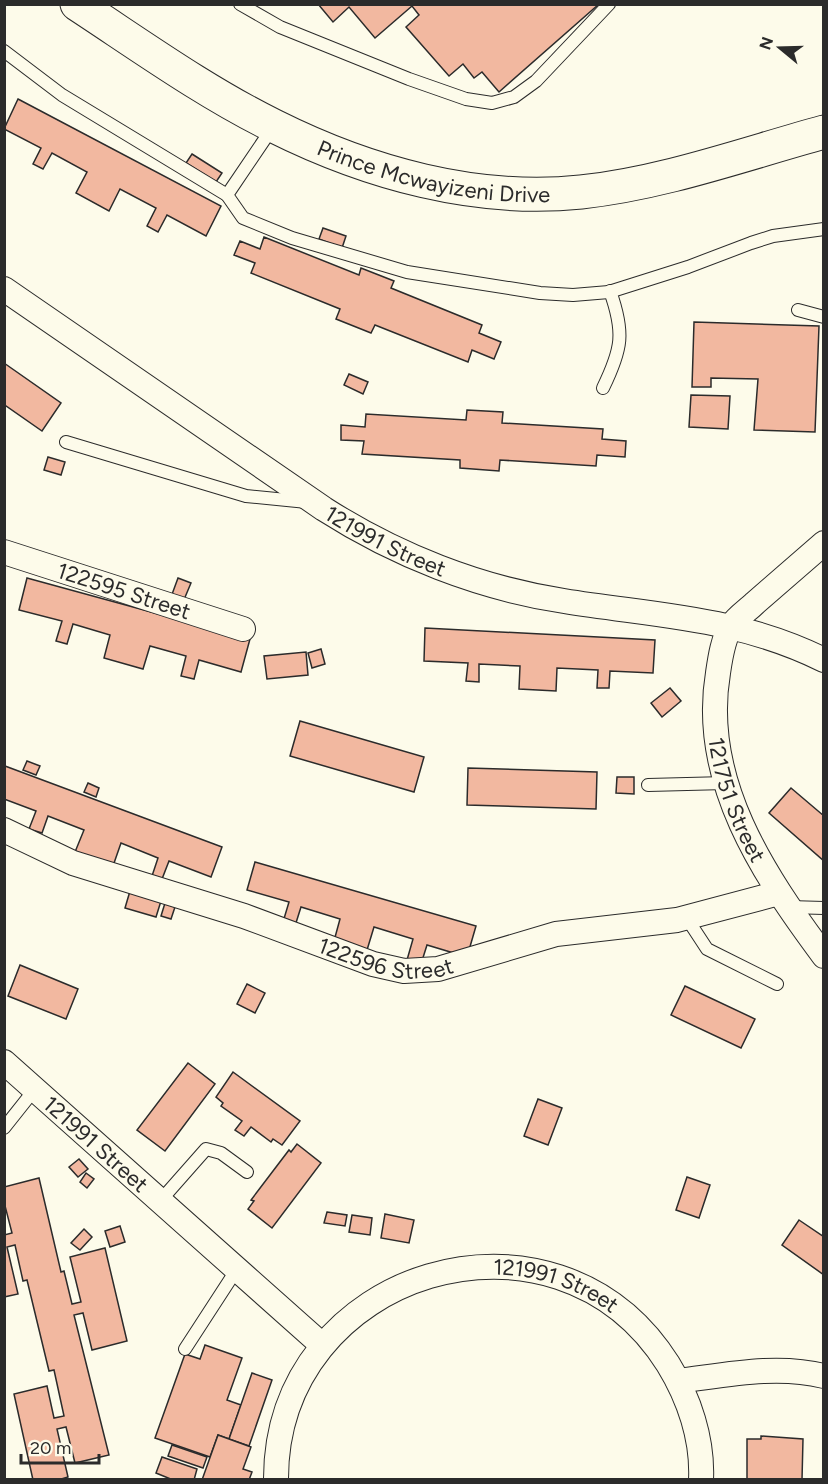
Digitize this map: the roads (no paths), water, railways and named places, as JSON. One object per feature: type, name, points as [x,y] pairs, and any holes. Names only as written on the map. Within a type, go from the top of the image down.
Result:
[{"type":"street","name":"Prince Mcwayizeni Drive","points":[[77,4],[178,70],[273,126],[366,166],[470,189],[527,194],[579,192],[624,186],[824,132]]},
{"type":"street","name":"121991 Street","points":[[4,289],[314,502],[364,533],[412,555],[496,587],[565,601],[664,613],[731,625],[824,660]]},
{"type":"street","points":[[731,625],[824,543]]},
{"type":"street","name":"122595 Street","points":[[4,552],[243,629]]},
{"type":"street","name":"121751 Street","points":[[731,625],[720,658],[714,705],[715,731],[726,783],[740,824],[783,900],[824,956]]},
{"type":"street","name":"122596 Street","points":[[4,830],[73,863],[244,916],[373,964],[404,971],[438,969],[556,934],[630,927],[783,900]]},
{"type":"street","name":"121991 Street","points":[[4,1062],[322,1345]]},
{"type":"street","name":"121991 Street","points":[[276,1479],[276,1461],[284,1419],[299,1380],[322,1345],[350,1317],[381,1295],[416,1278],[453,1268],[501,1266],[530,1269],[566,1280],[601,1297],[632,1320],[651,1341],[678,1381],[691,1410],[698,1441],[701,1479]]},
{"type":"street","points":[[678,1381],[786,1371],[824,1376]]},
{"type":"lane","points":[[240,4],[280,27],[409,79],[466,99],[492,103],[514,97],[536,81],[609,4]]},
{"type":"lane","points":[[4,51],[62,95],[227,195],[240,216],[251,223],[292,238],[407,272],[540,293],[573,295],[610,291],[773,236],[824,229]]},
{"type":"lane","points":[[227,195],[273,126]]},
{"type":"lane","points":[[603,388],[618,355],[621,339],[618,313],[610,291]]},
{"type":"lane","points":[[798,310],[824,317]]},
{"type":"lane","points":[[66,442],[246,496],[314,502]]},
{"type":"lane","points":[[648,785],[726,783]]},
{"type":"lane","points":[[783,900],[824,908]]},
{"type":"lane","points":[[686,917],[707,949],[777,984]]},
{"type":"lane","points":[[4,1128],[35,1089]]},
{"type":"lane","points":[[160,1200],[198,1155],[206,1149],[220,1153],[247,1172]]},
{"type":"lane","points":[[185,1349],[237,1269]]}]
